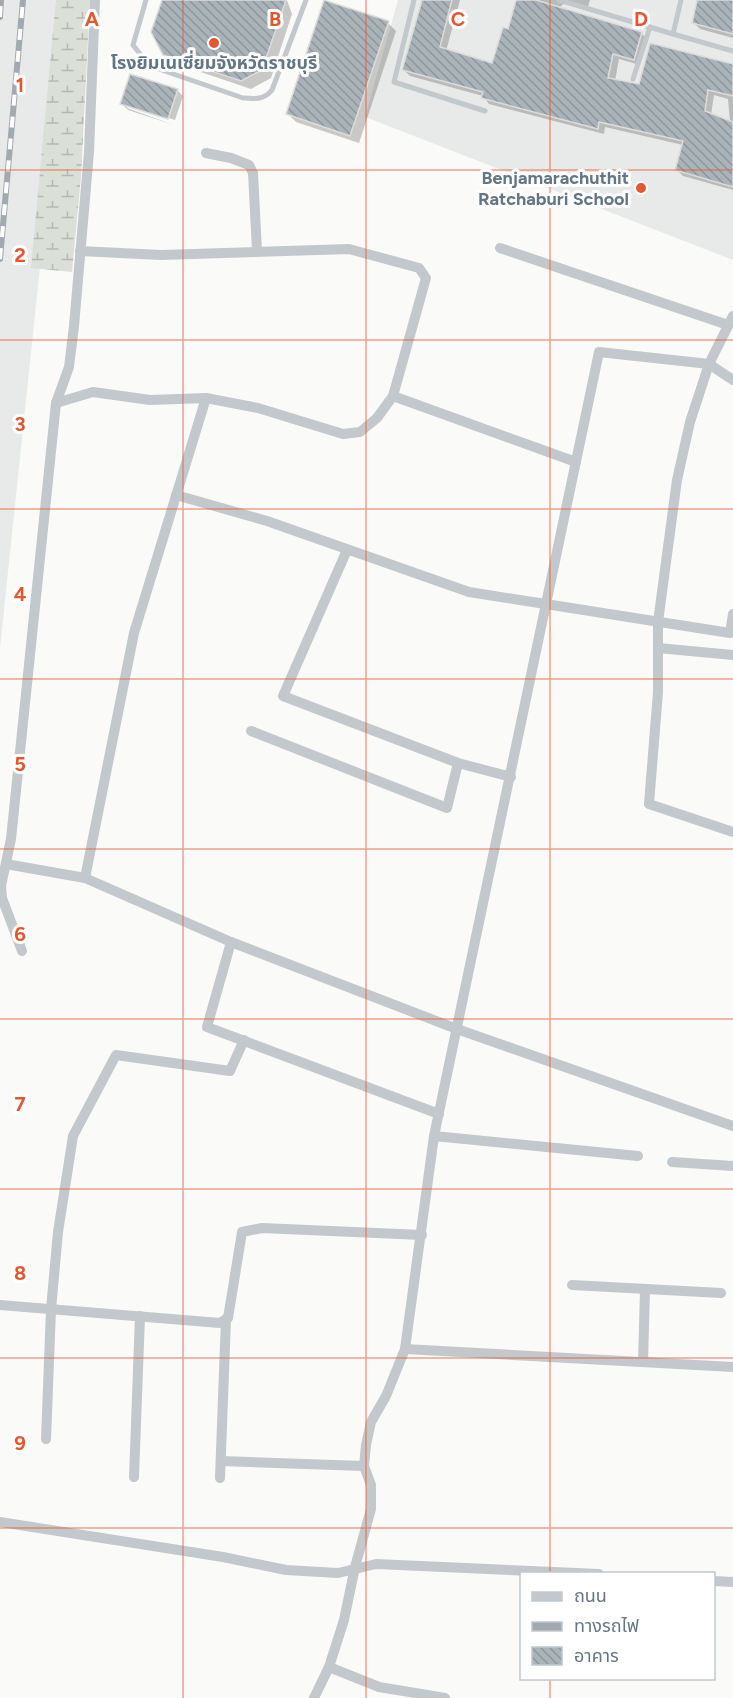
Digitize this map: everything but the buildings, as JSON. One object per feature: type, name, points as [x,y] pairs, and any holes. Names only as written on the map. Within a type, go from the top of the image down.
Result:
[{"type":"street","points":[[22,951],[2,898],[1,886],[12,828],[56,404],[69,367],[89,152],[95,0]]},
{"type":"street","points":[[206,153],[231,158],[249,165],[253,173],[257,251]]},
{"type":"street","points":[[500,248],[730,321],[709,364],[690,422],[677,480],[658,622],[658,692],[649,804],[733,832]]},
{"type":"street","points":[[56,404],[93,392],[150,400],[206,398],[258,408],[344,434],[360,432],[377,418],[393,396],[424,293],[426,278],[419,268],[349,249],[161,255],[80,251]]},
{"type":"street","points":[[314,1698],[345,1620],[355,1567],[371,1509],[371,1485],[364,1466],[371,1422],[386,1396],[405,1349],[434,1136],[599,352],[709,364],[733,380]]},
{"type":"street","points":[[393,396],[576,462]]},
{"type":"street","points":[[86,878],[134,633],[206,398]]},
{"type":"street","points":[[176,495],[267,521],[469,592],[546,606],[729,633],[733,614]]},
{"type":"street","points":[[347,550],[283,696],[459,763],[511,777]]},
{"type":"street","points":[[658,648],[733,655]]},
{"type":"street","points":[[251,731],[447,808],[459,763]]},
{"type":"street","points":[[6,864],[86,878],[231,942],[457,1029],[733,1126]]},
{"type":"street","points":[[231,942],[207,1027],[439,1114]]},
{"type":"street","points":[[46,1439],[51,1309],[58,1232],[73,1136],[116,1055],[230,1071],[244,1040]]},
{"type":"street","points":[[434,1136],[638,1156]]},
{"type":"street","points":[[672,1162],[733,1166]]},
{"type":"street","points":[[220,1478],[226,1319],[242,1232],[262,1228],[422,1235]]},
{"type":"street","points":[[572,1286],[721,1293]]},
{"type":"street","points":[[643,1362],[645,1290]]},
{"type":"street","points":[[0,1305],[220,1323],[226,1319]]},
{"type":"street","points":[[134,1477],[140,1316]]},
{"type":"street","points":[[405,1349],[733,1367]]},
{"type":"street","points":[[221,1461],[364,1466]]},
{"type":"street","points":[[0,1522],[223,1557],[286,1570],[338,1574],[355,1567],[376,1564],[554,1572]]},
{"type":"street","points":[[715,1581],[733,1582]]},
{"type":"street","points":[[328,1667],[379,1687],[445,1698]]},
{"type":"lane","points":[[146,0],[133,45],[148,64],[243,98],[257,99],[267,97],[272,90],[306,0]]},
{"type":"lane","points":[[414,0],[394,82],[485,111]]},
{"type":"lane","points":[[559,0],[733,51]]},
{"type":"lane","points":[[673,34],[681,0]]},
{"type":"lane","points":[[633,79],[650,27]]},
{"type":"shaded area","points":[[0,0],[68,0],[0,648]]},
{"type":"shaded area","name":"Benjamarachuthit Ratchaburi School","points":[[398,0],[733,0],[733,260],[365,117]]},
{"type":"green space","points":[[56,0],[90,0],[81,177],[72,272],[31,268]]},
{"type":"railway","points":[[0,17],[1,0]]},
{"type":"railway","points":[[0,259],[23,0]]},
{"type":"place","name":"โรงยิมเนเซี่ยมจังหวัดราชบุรี","points":[[214,43]]},
{"type":"place","name":"Benjamarachuthit Ratchaburi School","points":[[641,188]]}]
